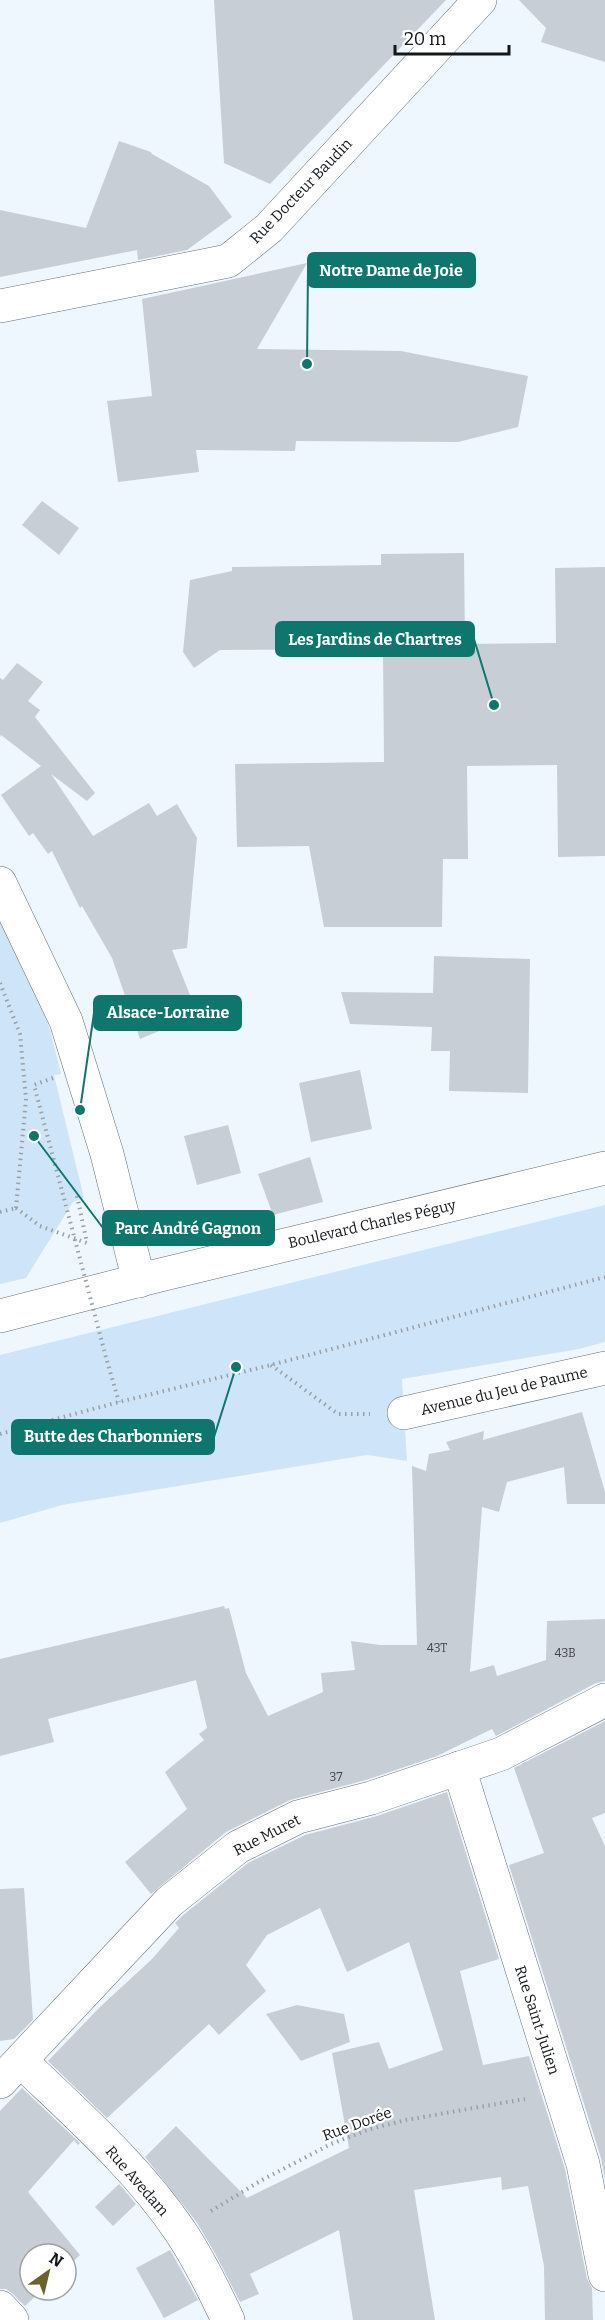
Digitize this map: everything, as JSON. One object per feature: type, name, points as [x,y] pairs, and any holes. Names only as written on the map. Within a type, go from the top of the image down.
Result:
[{"type":"street","name":"Rue Docteur Baudin","points":[[0,306],[228,261],[269,228],[480,0]]},
{"type":"street","points":[[0,883],[66,1021],[106,1154],[139,1281]]},
{"type":"street","name":"Boulevard Charles Péguy","points":[[0,1316],[605,1168]]},
{"type":"street","name":"Avenue du Jeu de Paume","points":[[404,1413],[605,1368]]},
{"type":"street","name":"Rue Muret","points":[[10,2071],[169,1902],[238,1847],[298,1817],[371,1798],[501,1754],[605,1700]]},
{"type":"street","name":"Rue Saint-Julien","points":[[459,1768],[583,2164],[605,2275]]},
{"type":"street","name":"Rue Avedam","points":[[10,2071],[114,2152],[179,2229],[228,2320]]},
{"type":"street","points":[[0,2307],[12,2320]]},
{"type":"path","points":[[0,983],[20,1034],[26,1100],[16,1208]]},
{"type":"path","points":[[53,1078],[34,1084],[119,1402]]},
{"type":"path","points":[[16,1208],[40,1226],[87,1243],[129,1241]]},
{"type":"path","points":[[0,1212],[16,1208]]},
{"type":"path","points":[[0,1434],[605,1277]]},
{"type":"path","points":[[271,1365],[338,1414],[404,1413]]},
{"type":"path","name":"Rue Dorée","points":[[179,2229],[331,2144],[369,2129],[406,2120],[561,2093]]},
{"type":"shaded area","points":[[0,915],[28,967],[50,1030],[61,1074],[54,1075],[84,1198],[73,1202],[26,1278],[0,1284]]},
{"type":"shaded area","points":[[605,1205],[605,1342],[579,1349],[402,1379],[407,1461],[367,1455],[62,1505],[0,1523],[0,1355]]},
{"type":"building","points":[[214,0],[446,0],[270,184],[224,163]]},
{"type":"building","points":[[519,0],[605,0],[605,62],[541,42],[546,28]]},
{"type":"building","points":[[119,141],[151,152],[209,186],[232,217],[187,250],[138,260],[137,250],[0,277],[0,210],[86,228]]},
{"type":"building","points":[[307,263],[257,349],[401,351],[528,376],[518,427],[458,442],[296,441],[295,451],[196,450],[199,472],[118,482],[107,401],[152,396],[142,299]]},
{"type":"building","points":[[42,501],[79,528],[59,555],[22,525]]},
{"type":"building","points":[[464,553],[465,644],[556,643],[555,568],[605,567],[605,856],[558,857],[557,765],[467,766],[468,859],[443,859],[442,927],[324,927],[309,846],[237,847],[235,764],[384,762],[383,649],[220,650],[194,668],[183,652],[190,580],[232,571],[232,567],[381,565],[381,554]]},
{"type":"building","points":[[17,663],[43,682],[28,701],[40,710],[35,717],[95,793],[87,801],[51,774],[93,836],[149,803],[157,816],[177,804],[197,838],[187,948],[172,950],[198,1015],[140,1039],[112,958],[82,906],[80,908],[52,851],[48,854],[33,833],[29,836],[1,795],[41,766],[1,735],[0,737],[0,678],[3,680]]},
{"type":"building","points":[[434,956],[530,959],[528,1093],[449,1091],[450,1051],[431,1051],[432,1027],[350,1024],[341,992],[433,993]]},
{"type":"building","points":[[360,1070],[372,1129],[311,1142],[299,1083]]},
{"type":"building","points":[[228,1125],[241,1173],[197,1185],[184,1136]]},
{"type":"building","points":[[310,1157],[323,1202],[273,1215],[258,1174]]},
{"type":"building","points":[[582,1412],[605,1492],[605,1504],[567,1504],[564,1467],[507,1482],[499,1512],[482,1507],[470,1672],[494,1665],[497,1676],[546,1660],[547,1621],[605,1619],[605,1681],[596,1683],[496,1736],[492,1729],[437,1756],[366,1780],[290,1800],[226,1832],[151,1894],[125,1862],[187,1809],[165,1772],[204,1740],[199,1734],[207,1728],[196,1680],[48,1719],[54,1742],[0,1756],[0,1659],[224,1606],[225,1609],[229,1608],[246,1673],[268,1716],[323,1692],[321,1673],[355,1670],[351,1641],[380,1645],[417,1645],[412,1466],[426,1471],[429,1454],[450,1450],[446,1442],[484,1431],[483,1440]]},
{"type":"building","points":[[605,1721],[605,1813],[592,1818],[605,1846],[605,2179],[601,2158],[509,1865],[544,1853],[514,1768]]},
{"type":"building","points":[[447,1792],[499,1959],[460,1971],[483,2065],[529,2056],[565,2169],[587,2279],[592,2288],[593,2320],[545,2320],[544,2266],[528,2186],[502,2190],[501,2177],[414,2190],[435,2320],[353,2320],[339,2230],[250,2274],[259,2294],[240,2302],[196,2221],[145,2157],[176,2126],[247,2198],[349,2148],[332,2053],[379,2042],[389,2069],[443,2050],[409,1942],[347,1972],[320,1908],[267,1935],[246,1965],[266,1991],[219,2035],[209,2024],[107,2118],[48,2061],[100,2007],[152,1959],[179,1928],[175,1923],[182,1916],[248,1863],[305,1835],[377,1816]]},
{"type":"building","points":[[24,1888],[33,2020],[14,2039],[0,2041],[0,1889]]},
{"type":"building","points":[[297,2005],[344,2014],[350,2042],[301,2061],[266,2014]]},
{"type":"building","points":[[22,2088],[80,2143],[78,2145],[74,2140],[28,2192],[69,2242],[18,2242],[18,2299],[6,2289],[0,2289],[0,2111]]},
{"type":"building","points":[[119,2184],[136,2204],[113,2226],[95,2207]]},
{"type":"building","points":[[170,2250],[198,2300],[164,2318],[136,2268]]},
{"type":"place","name":"Notre Dame de Joie","points":[[307,364]]},
{"type":"place","name":"Les Jardins de Chartres","points":[[494,705]]},
{"type":"place","name":"Alsace-Lorraine","points":[[80,1110]]},
{"type":"place","name":"Parc André Gagnon","points":[[34,1136]]},
{"type":"place","name":"Butte des Charbonniers","points":[[236,1367]]}]
